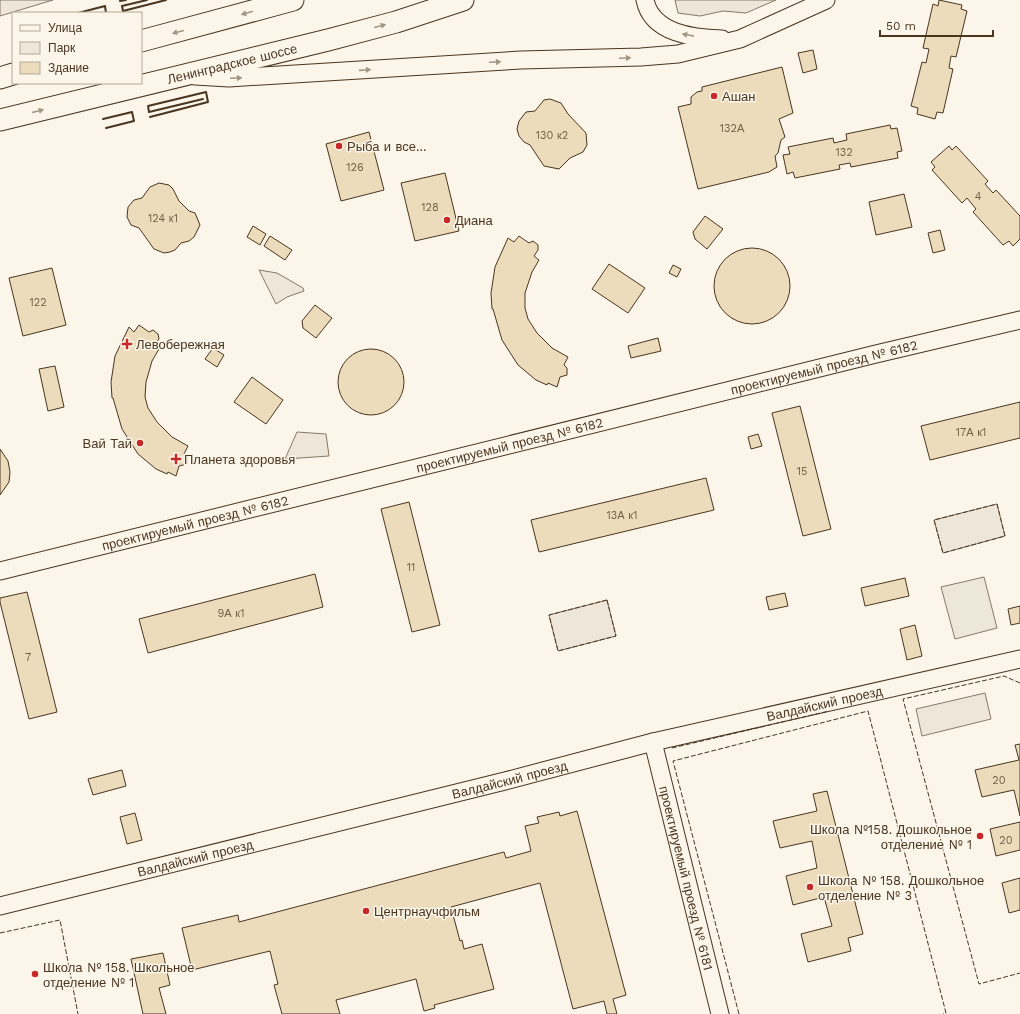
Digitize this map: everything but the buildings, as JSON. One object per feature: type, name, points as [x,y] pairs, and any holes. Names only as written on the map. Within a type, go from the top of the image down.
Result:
[{"type":"main road","points":[[142,41],[291,0]]},
{"type":"main road","name":"Ленинградское шоссе","points":[[0,120],[396,22],[463,0]]},
{"type":"main road","points":[[0,78],[12,74]]},
{"type":"street","points":[[645,0],[646,5],[655,20],[673,32],[704,38],[740,39]]},
{"type":"street","points":[[183,75],[229,78],[521,60],[642,57],[678,54],[740,39],[826,0]]},
{"type":"street","name":"проектируемый проезд № 6182","points":[[0,571],[857,358],[1020,320]]},
{"type":"street","name":"Валдайский проезд","points":[[0,906],[505,781],[653,742],[1020,659]]},
{"type":"street","name":"проектируемый проезд № 6181","points":[[653,742],[720,1014]]},
{"type":"green space","points":[[0,0],[53,0],[12,12],[0,16]]},
{"type":"green space","points":[[675,0],[776,0],[746,13],[723,11],[700,16],[678,13]]},
{"type":"green space","points":[[259,270],[277,273],[303,288],[304,291],[287,297],[276,304]]},
{"type":"green space","points":[[297,432],[326,434],[329,456],[285,459]]},
{"type":"green space","points":[[997,504],[1005,536],[943,553],[934,520]]},
{"type":"green space","points":[[607,600],[616,636],[558,651],[549,615]]},
{"type":"green space","points":[[985,693],[991,719],[922,736],[916,709]]},
{"type":"shaded area","points":[[984,577],[997,628],[955,639],[941,587]]},
{"type":"fence","points":[[997,504],[1005,536],[943,553],[934,520],[997,504]]},
{"type":"fence","points":[[607,600],[616,636],[558,651],[549,615],[607,600]]},
{"type":"fence","points":[[1020,683],[1004,676],[903,699],[979,984],[1020,973]]},
{"type":"fence","points":[[672,748],[829,711]]},
{"type":"fence","points":[[739,1014],[673,761],[868,711],[946,1013],[943,1014]]},
{"type":"fence","points":[[0,933],[60,920],[78,1014]]},
{"type":"wall","points":[[120,1],[126,0]]},
{"type":"wall","points":[[147,0],[122,6],[123,11],[166,0]]},
{"type":"wall","points":[[82,12],[105,6],[106,12]]},
{"type":"wall","points":[[150,117],[208,102],[206,92],[148,106],[149,112],[203,99]]},
{"type":"wall","points":[[103,119],[132,112],[134,121],[106,128]]},
{"type":"place","name":"Ашан","points":[[714,96]]},
{"type":"place","name":"Рыба и все...","points":[[339,146]]},
{"type":"place","name":"Диана","points":[[447,220]]},
{"type":"place","name":"Левобережная","points":[[127,344]]},
{"type":"place","name":"Вай Тай","points":[[140,443]]},
{"type":"place","name":"Планета здоровья","points":[[176,459]]},
{"type":"place","name":"Школа №158. Дошкольное отделение № 1","points":[[980,836]]},
{"type":"place","name":"Школа № 158. Дошкольное отделение № 3","points":[[810,887]]},
{"type":"place","name":"Центрнаучфильм","points":[[366,911]]},
{"type":"place","name":"Школа № 158. Школьное отделение № 1","points":[[35,974]]}]
